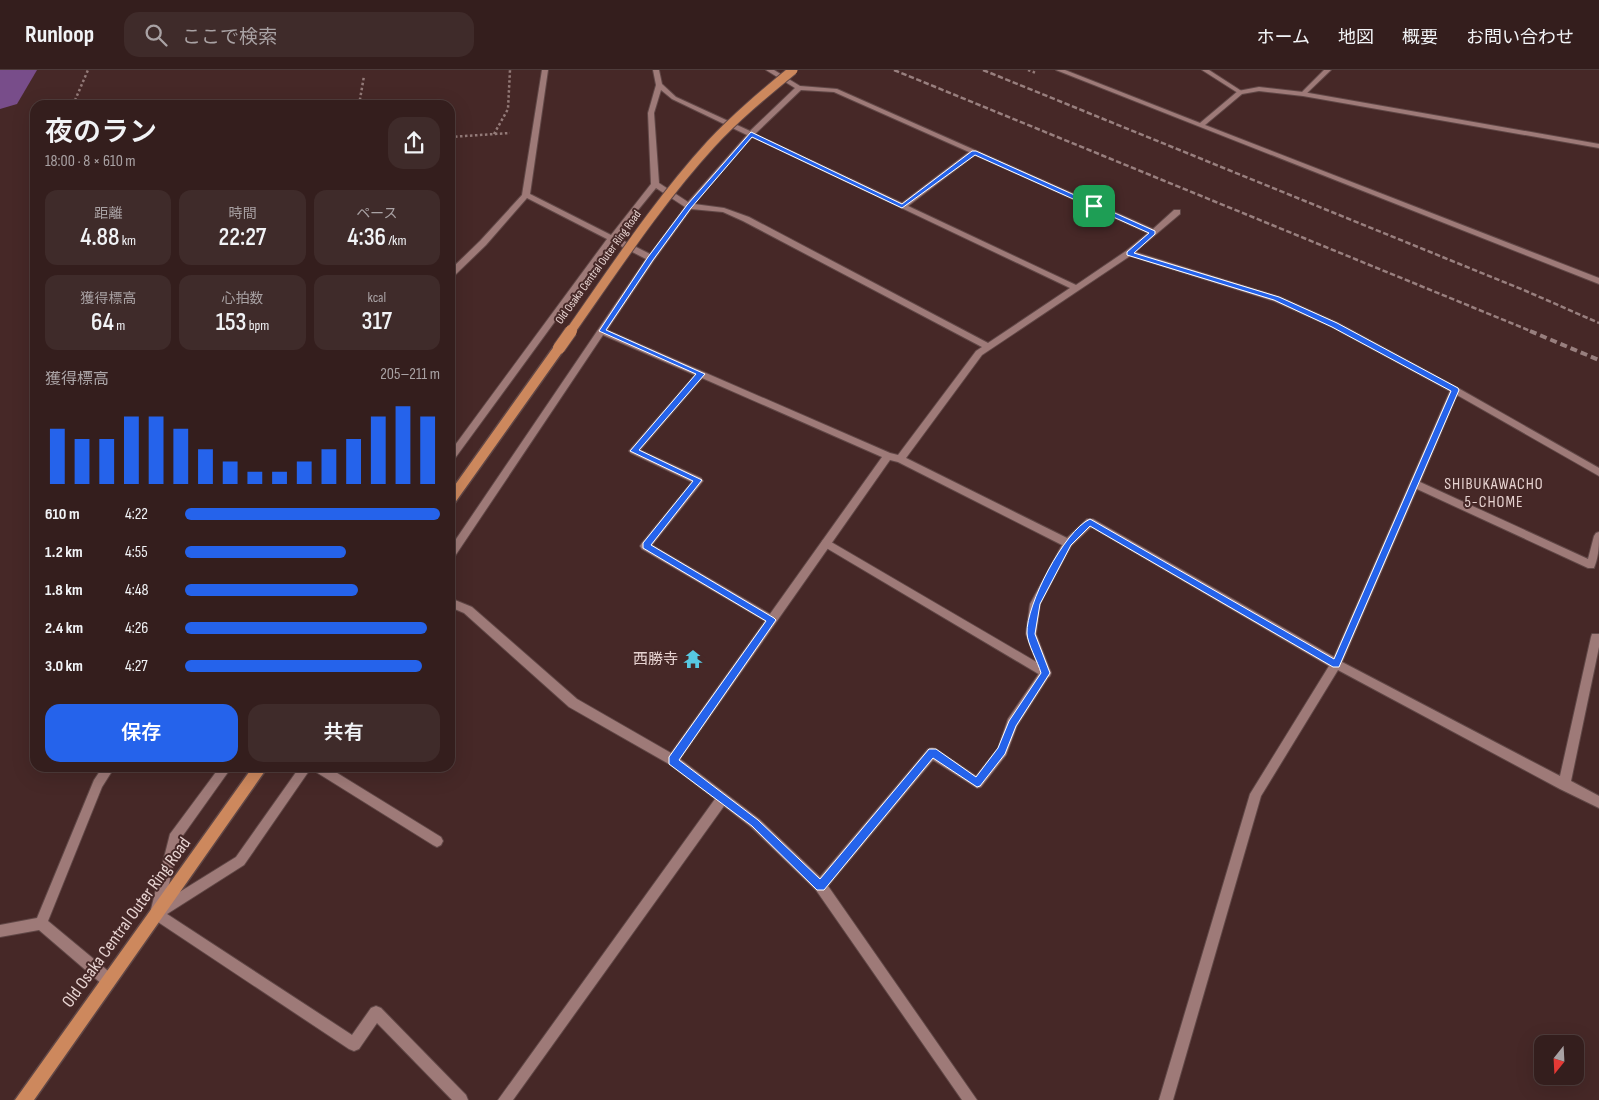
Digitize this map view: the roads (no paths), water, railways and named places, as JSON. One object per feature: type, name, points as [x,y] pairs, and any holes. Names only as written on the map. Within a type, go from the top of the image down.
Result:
[{"type":"main road","name":"Old Osaka Central Outer Ring Road","points":[[455,494],[639,234],[676,185],[712,143],[748,108],[792,70]]},
{"type":"main road","name":"Old Osaka Central Outer Ring Road","points":[[24,1100],[257,772]]},
{"type":"street","points":[[455,269],[483,243],[526,195],[545,70]]},
{"type":"street","points":[[455,452],[611,239],[655,184],[651,113],[659,85],[656,70]]},
{"type":"street","points":[[769,70],[798,88],[836,90],[1153,232]]},
{"type":"street","points":[[1059,70],[1599,281]]},
{"type":"street","points":[[1205,70],[1240,92]]},
{"type":"street","points":[[1303,94],[1328,70]]},
{"type":"street","points":[[659,85],[674,98],[1076,288]]},
{"type":"street","points":[[455,549],[651,258],[689,206],[751,134],[798,88]]},
{"type":"street","points":[[1201,125],[1240,92],[1258,89],[1303,94],[1599,146]]},
{"type":"street","points":[[902,206],[974,152]]},
{"type":"street","points":[[655,184],[689,206],[724,210],[746,219],[988,347]]},
{"type":"street","points":[[526,195],[651,258]]},
{"type":"street","points":[[900,459],[979,353],[1129,254],[1177,212]]},
{"type":"street","points":[[1129,254],[1277,299],[1335,325],[1455,390],[1599,472]]},
{"type":"street","points":[[602,331],[888,456],[900,459],[1068,543]]},
{"type":"street","points":[[701,374],[634,451],[698,480],[646,546],[772,620]]},
{"type":"street","points":[[1166,1100],[1256,794],[1336,664],[1455,390]]},
{"type":"street","points":[[673,760],[888,456]]},
{"type":"street","points":[[1414,484],[1591,565],[1599,536]]},
{"type":"street","points":[[1046,673],[1031,634],[1036,604],[1068,543],[1090,522],[1336,664],[1599,802]]},
{"type":"street","points":[[826,543],[1046,673]]},
{"type":"street","points":[[455,604],[468,610],[573,703],[673,760],[755,823],[820,886],[970,1100]]},
{"type":"street","points":[[1564,784],[1596,637]]},
{"type":"street","points":[[820,886],[932,752],[977,783],[1002,751],[1012,724],[1046,673]]},
{"type":"street","points":[[41,923],[98,784],[106,772]]},
{"type":"street","points":[[156,914],[174,838],[222,772]]},
{"type":"street","points":[[156,914],[240,861],[302,772]]},
{"type":"street","points":[[326,772],[437,840]]},
{"type":"street","points":[[505,1100],[723,798]]},
{"type":"street","points":[[156,914],[354,1044],[376,1013],[461,1100]]},
{"type":"street","points":[[0,931],[41,923]]},
{"type":"street","points":[[41,923],[108,980]]},
{"type":"waterway","points":[[0,94],[13,70]]},
{"type":"railway","points":[[894,70],[1533,332]]},
{"type":"railway","points":[[983,70],[1526,291],[1599,323]]},
{"type":"railway","points":[[1530,331],[1599,360]]},
{"type":"place","name":"西勝寺","points":[[693,659]]},
{"type":"district","name":"SHIBUKAWACHO 5-CHOME","points":[[1494,492]]}]
